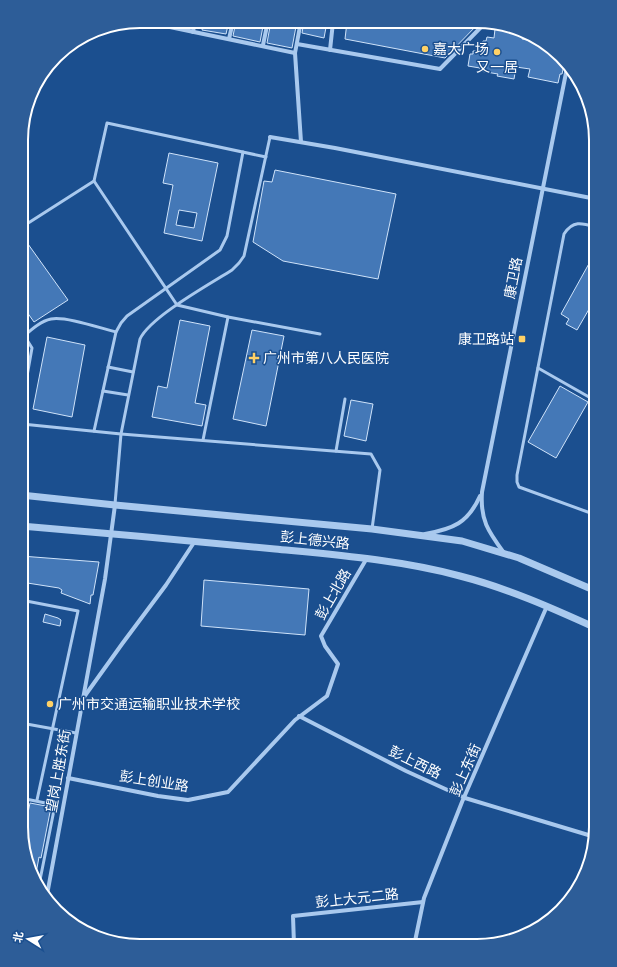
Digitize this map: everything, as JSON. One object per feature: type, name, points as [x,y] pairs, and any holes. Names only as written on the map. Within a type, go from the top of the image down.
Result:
[{"type":"street","points":[[178,28],[295,53]]},
{"type":"street","points":[[193,32],[194,28]]},
{"type":"street","points":[[229,39],[231,28]]},
{"type":"street","points":[[263,45],[267,28]]},
{"type":"street","points":[[300,28],[295,53],[300,142]]},
{"type":"street","points":[[330,50],[333,28]]},
{"type":"street","points":[[297,44],[440,69],[480,28]]},
{"type":"street","name":"康卫路","points":[[482,492],[566,72]]},
{"type":"street","points":[[270,137],[589,198]]},
{"type":"street","points":[[420,535],[449,529],[464,520],[476,506],[482,492]]},
{"type":"street","points":[[482,492],[482,517],[492,536],[504,553]]},
{"type":"street","name":"彭上德兴路","points":[[28,496],[372,529],[462,541],[504,553],[589,588]]},
{"type":"street","name":"望岗上胜东街","points":[[48,890],[112,534],[115,505]]},
{"type":"street","name":"彭上德兴路","points":[[28,527],[367,558],[460,576],[517,594],[589,625]]},
{"type":"street","points":[[83,699],[166,585],[195,542]]},
{"type":"street","name":"彭上北路","points":[[299,716],[327,696],[338,664],[325,646],[321,636],[367,558]]},
{"type":"street","name":"彭上东街","points":[[415,939],[422,902],[548,606]]},
{"type":"street","name":"彭上创业路","points":[[68,778],[158,796],[188,800],[228,792],[299,716]]},
{"type":"street","name":"彭上西路","points":[[299,716],[406,771],[465,798],[589,835]]},
{"type":"street","name":"彭上大元二路","points":[[294,939],[293,916],[422,902]]},
{"type":"lane","points":[[28,223],[94,180],[106,123],[266,157]]},
{"type":"lane","points":[[115,505],[121,434],[140,339],[143,332],[176,305],[232,270],[244,256],[270,137]]},
{"type":"lane","points":[[94,431],[116,332],[120,323],[127,316],[214,255],[224,245],[243,152]]},
{"type":"lane","points":[[94,180],[176,305],[228,317],[320,334]]},
{"type":"lane","points":[[589,225],[575,224],[564,234],[517,475],[517,482],[519,486],[589,512]]},
{"type":"lane","points":[[203,440],[228,317]]},
{"type":"lane","points":[[28,333],[39,324],[50,319],[60,318],[116,332]]},
{"type":"lane","points":[[28,342],[32,348],[28,370]]},
{"type":"lane","points":[[108,367],[133,372]]},
{"type":"lane","points":[[538,368],[589,397]]},
{"type":"lane","points":[[103,391],[128,395]]},
{"type":"lane","points":[[336,451],[345,399]]},
{"type":"lane","points":[[28,425],[121,434],[371,454],[380,470],[372,529]]},
{"type":"lane","points":[[28,601],[78,611],[37,800]]},
{"type":"lane","points":[[28,724],[76,734]]},
{"type":"lane","points":[[28,799],[55,805],[41,879]]},
{"type":"building","points":[[202,28],[227,28],[226,34],[202,30]]},
{"type":"building","points":[[235,28],[263,28],[260,42],[233,36]]},
{"type":"building","points":[[270,28],[296,28],[292,48],[267,43]]},
{"type":"building","points":[[303,28],[326,28],[324,38],[302,33]]},
{"type":"building","name":"嘉大广场","points":[[346,28],[474,28],[445,58],[345,39]]},
{"type":"building","name":"又一居","points":[[495,30],[506,32],[533,43],[545,51],[563,69],[558,83],[528,77],[530,69],[516,67],[514,79],[497,76],[498,74],[480,71],[480,68],[468,66],[470,54],[473,54],[473,51],[478,51],[479,44],[482,45],[483,41],[486,41],[487,37],[494,38]]},
{"type":"building","points":[[169,153],[218,163],[202,241],[164,233],[173,185],[163,183]],"holes":[[[179,210],[197,213],[194,228],[176,225]]]},
{"type":"building","points":[[275,170],[396,194],[378,279],[283,261],[253,242],[264,181],[272,182]]},
{"type":"building","points":[[28,244],[68,300],[34,322],[28,314]]},
{"type":"building","points":[[589,264],[589,309],[577,330],[566,324],[569,319],[561,314]]},
{"type":"building","points":[[180,320],[210,326],[195,403],[206,405],[202,426],[152,417],[158,386],[167,388]]},
{"type":"building","points":[[252,330],[284,336],[266,426],[233,419]]},
{"type":"building","points":[[47,337],[85,345],[72,417],[33,409]]},
{"type":"building","points":[[560,386],[588,402],[556,458],[528,442]]},
{"type":"building","points":[[351,400],[373,404],[366,441],[344,436]]},
{"type":"building","points":[[28,557],[99,562],[90,604],[61,593],[62,590],[59,588],[28,583]]},
{"type":"building","points":[[204,580],[309,589],[305,635],[201,626]]},
{"type":"building","points":[[45,614],[61,620],[60,626],[43,622]]},
{"type":"building","points":[[30,803],[51,807],[41,858],[39,857],[37,869],[30,849],[28,813]]},
{"type":"place","name":"嘉大广场","points":[[425,49]]},
{"type":"place","name":"又一居","points":[[497,52]]},
{"type":"place","name":"康卫路站","points":[[522,339]]},
{"type":"place","name":"广州市第八人民医院","points":[[254,358]]},
{"type":"place","name":"广州市交通运输职业技术学校","points":[[50,704]]}]
